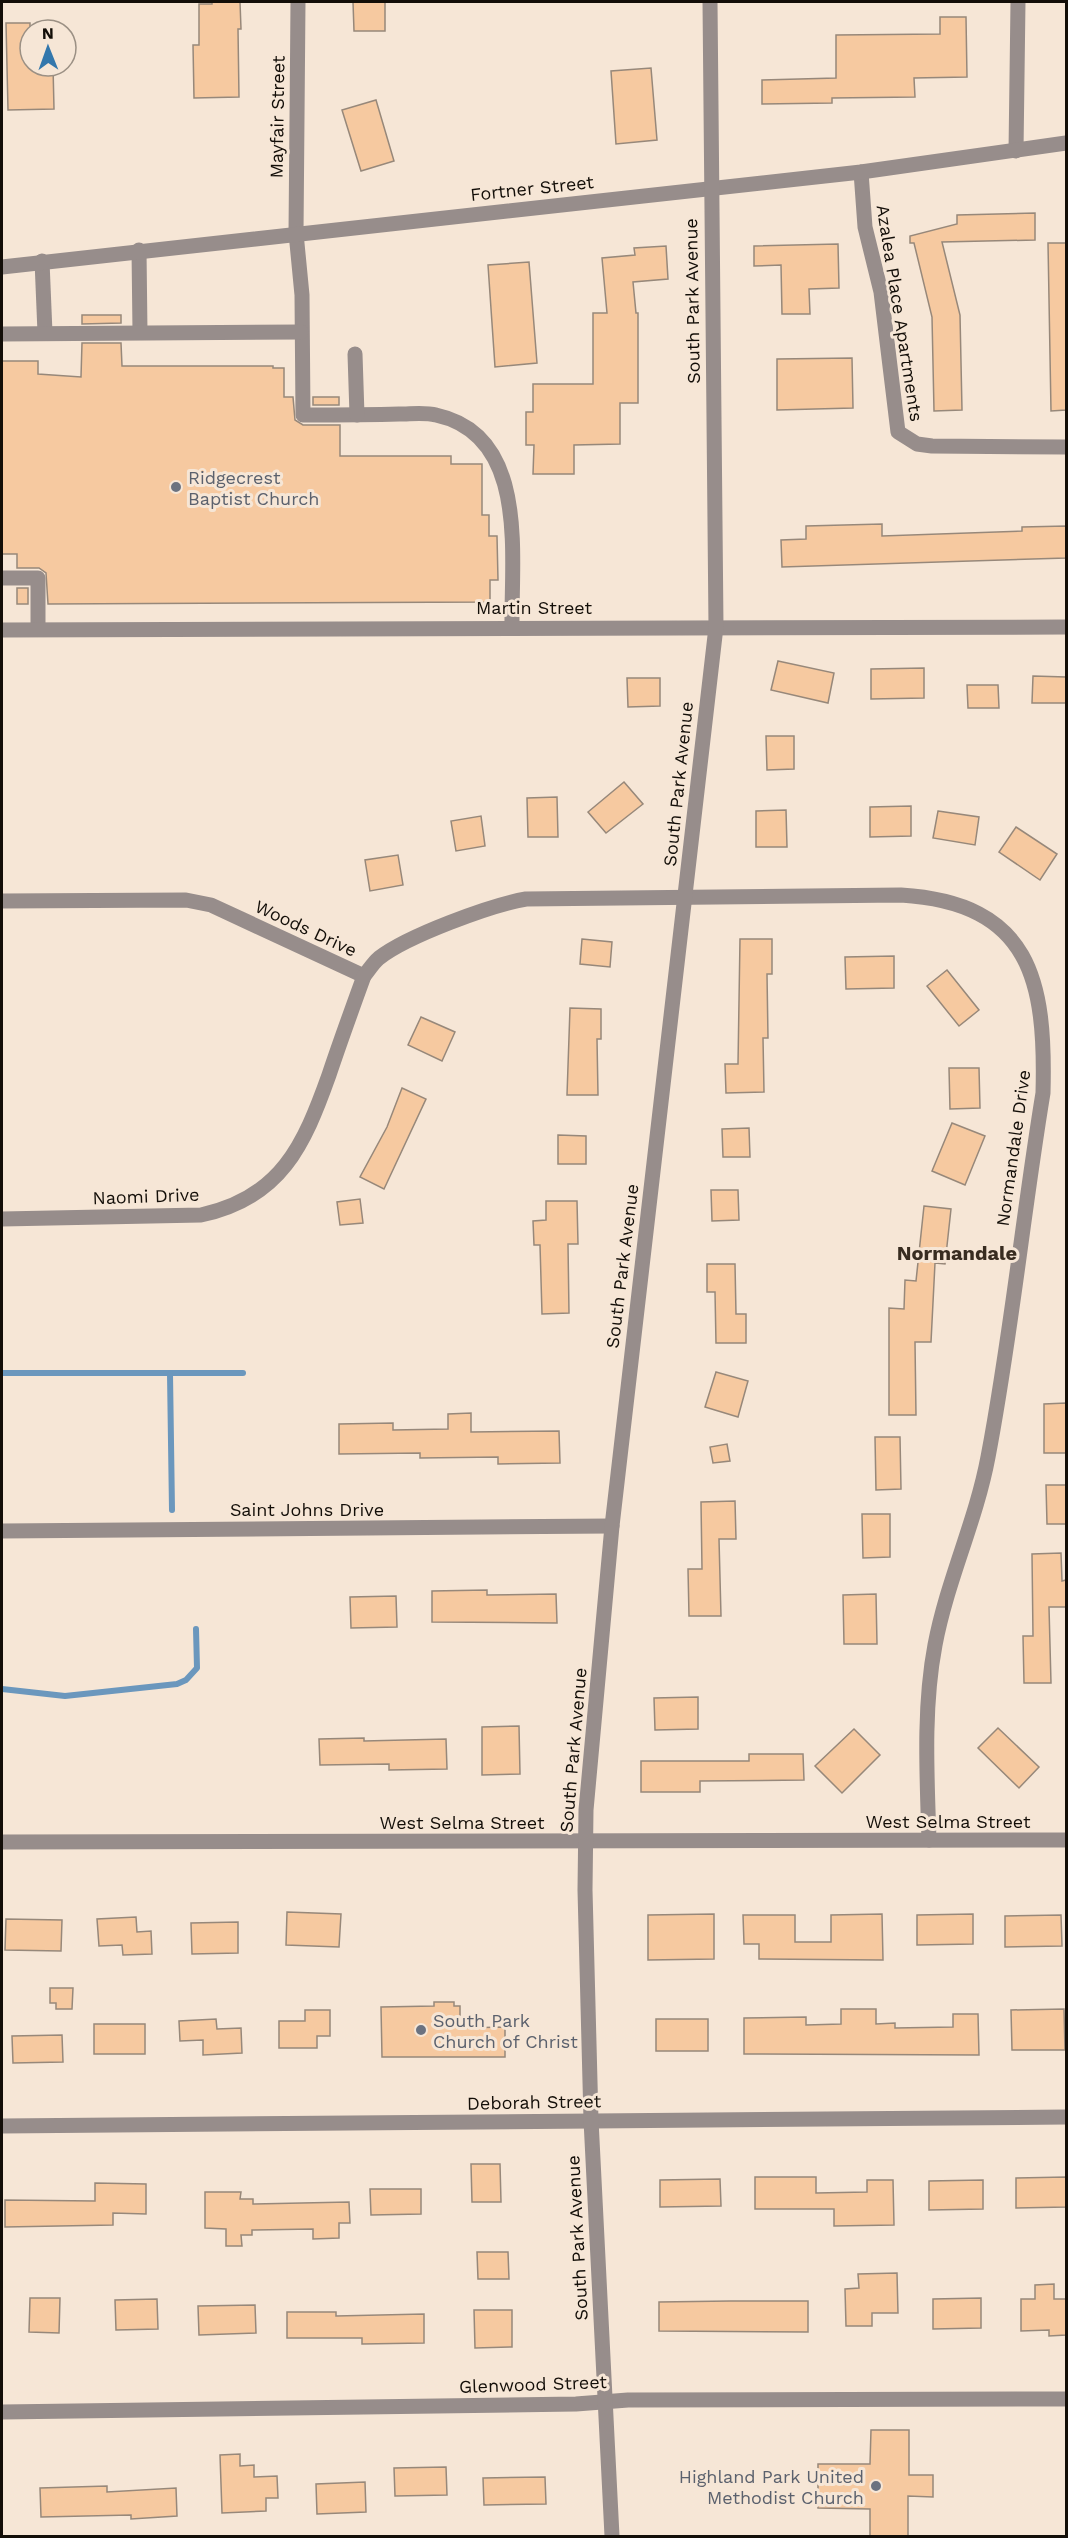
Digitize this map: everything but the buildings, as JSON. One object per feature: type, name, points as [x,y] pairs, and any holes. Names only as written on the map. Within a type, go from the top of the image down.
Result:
[{"type":"street","name":"Mayfair Street","points":[[298,2],[296,233],[302,295],[303,416],[357,415]]},
{"type":"street","name":"South Park Avenue","points":[[612,2536],[591,2120],[585,1841],[612,1526],[716,627],[710,2]]},
{"type":"street","points":[[1016,151],[1018,2]]},
{"type":"street","name":"Fortner Street","points":[[2,267],[139,250],[861,172],[1066,143]]},
{"type":"street","name":"Azalea Place Apartments","points":[[861,172],[865,227],[881,292],[898,432],[917,444],[932,446],[1066,447]]},
{"type":"street","points":[[139,250],[140,332]]},
{"type":"street","points":[[42,261],[45,333]]},
{"type":"street","points":[[2,334],[301,332]]},
{"type":"street","points":[[355,354],[357,415],[435,414],[465,426],[491,451],[506,482],[511,515],[512,627]]},
{"type":"street","points":[[2,578],[38,578],[38,629]]},
{"type":"street","name":"Martin Street","points":[[2,630],[1066,627]]},
{"type":"street","name":"Normandale Drive","points":[[685,896],[901,895],[926,897],[950,903],[991,921],[1011,939],[1029,963],[1037,991],[1044,1043],[1043,1093],[997,1411],[988,1461],[944,1604],[934,1647],[927,1767],[929,1840]]},
{"type":"street","name":"Woods Drive","points":[[2,901],[186,900],[211,905],[364,976],[379,958],[423,934],[507,902],[526,899],[685,896]]},
{"type":"street","name":"Naomi Drive","points":[[2,1219],[201,1215],[224,1210],[247,1200],[286,1167],[312,1122],[364,976]]},
{"type":"street","name":"Saint Johns Drive","points":[[2,1531],[612,1526]]},
{"type":"street","name":"West Selma Street","points":[[2,1842],[1066,1840]]},
{"type":"street","name":"Deborah Street","points":[[2,2126],[1066,2117]]},
{"type":"street","name":"Glenwood Street","points":[[2,2412],[605,2402],[1066,2399]]},
{"type":"waterway","points":[[2,1373],[243,1373]]},
{"type":"waterway","points":[[170,1374],[172,1510]]},
{"type":"waterway","points":[[2,1689],[65,1696],[177,1684],[186,1680],[197,1668],[196,1629]]},
{"type":"place","name":"Ridgecrest Baptist Church","points":[[176,487]]},
{"type":"place","name":"South Park Church of Christ","points":[[421,2030]]},
{"type":"place","name":"Highland Park United Methodist Church","points":[[876,2486]]},
{"type":"district","name":"Normandale","points":[[957,1253]]}]
